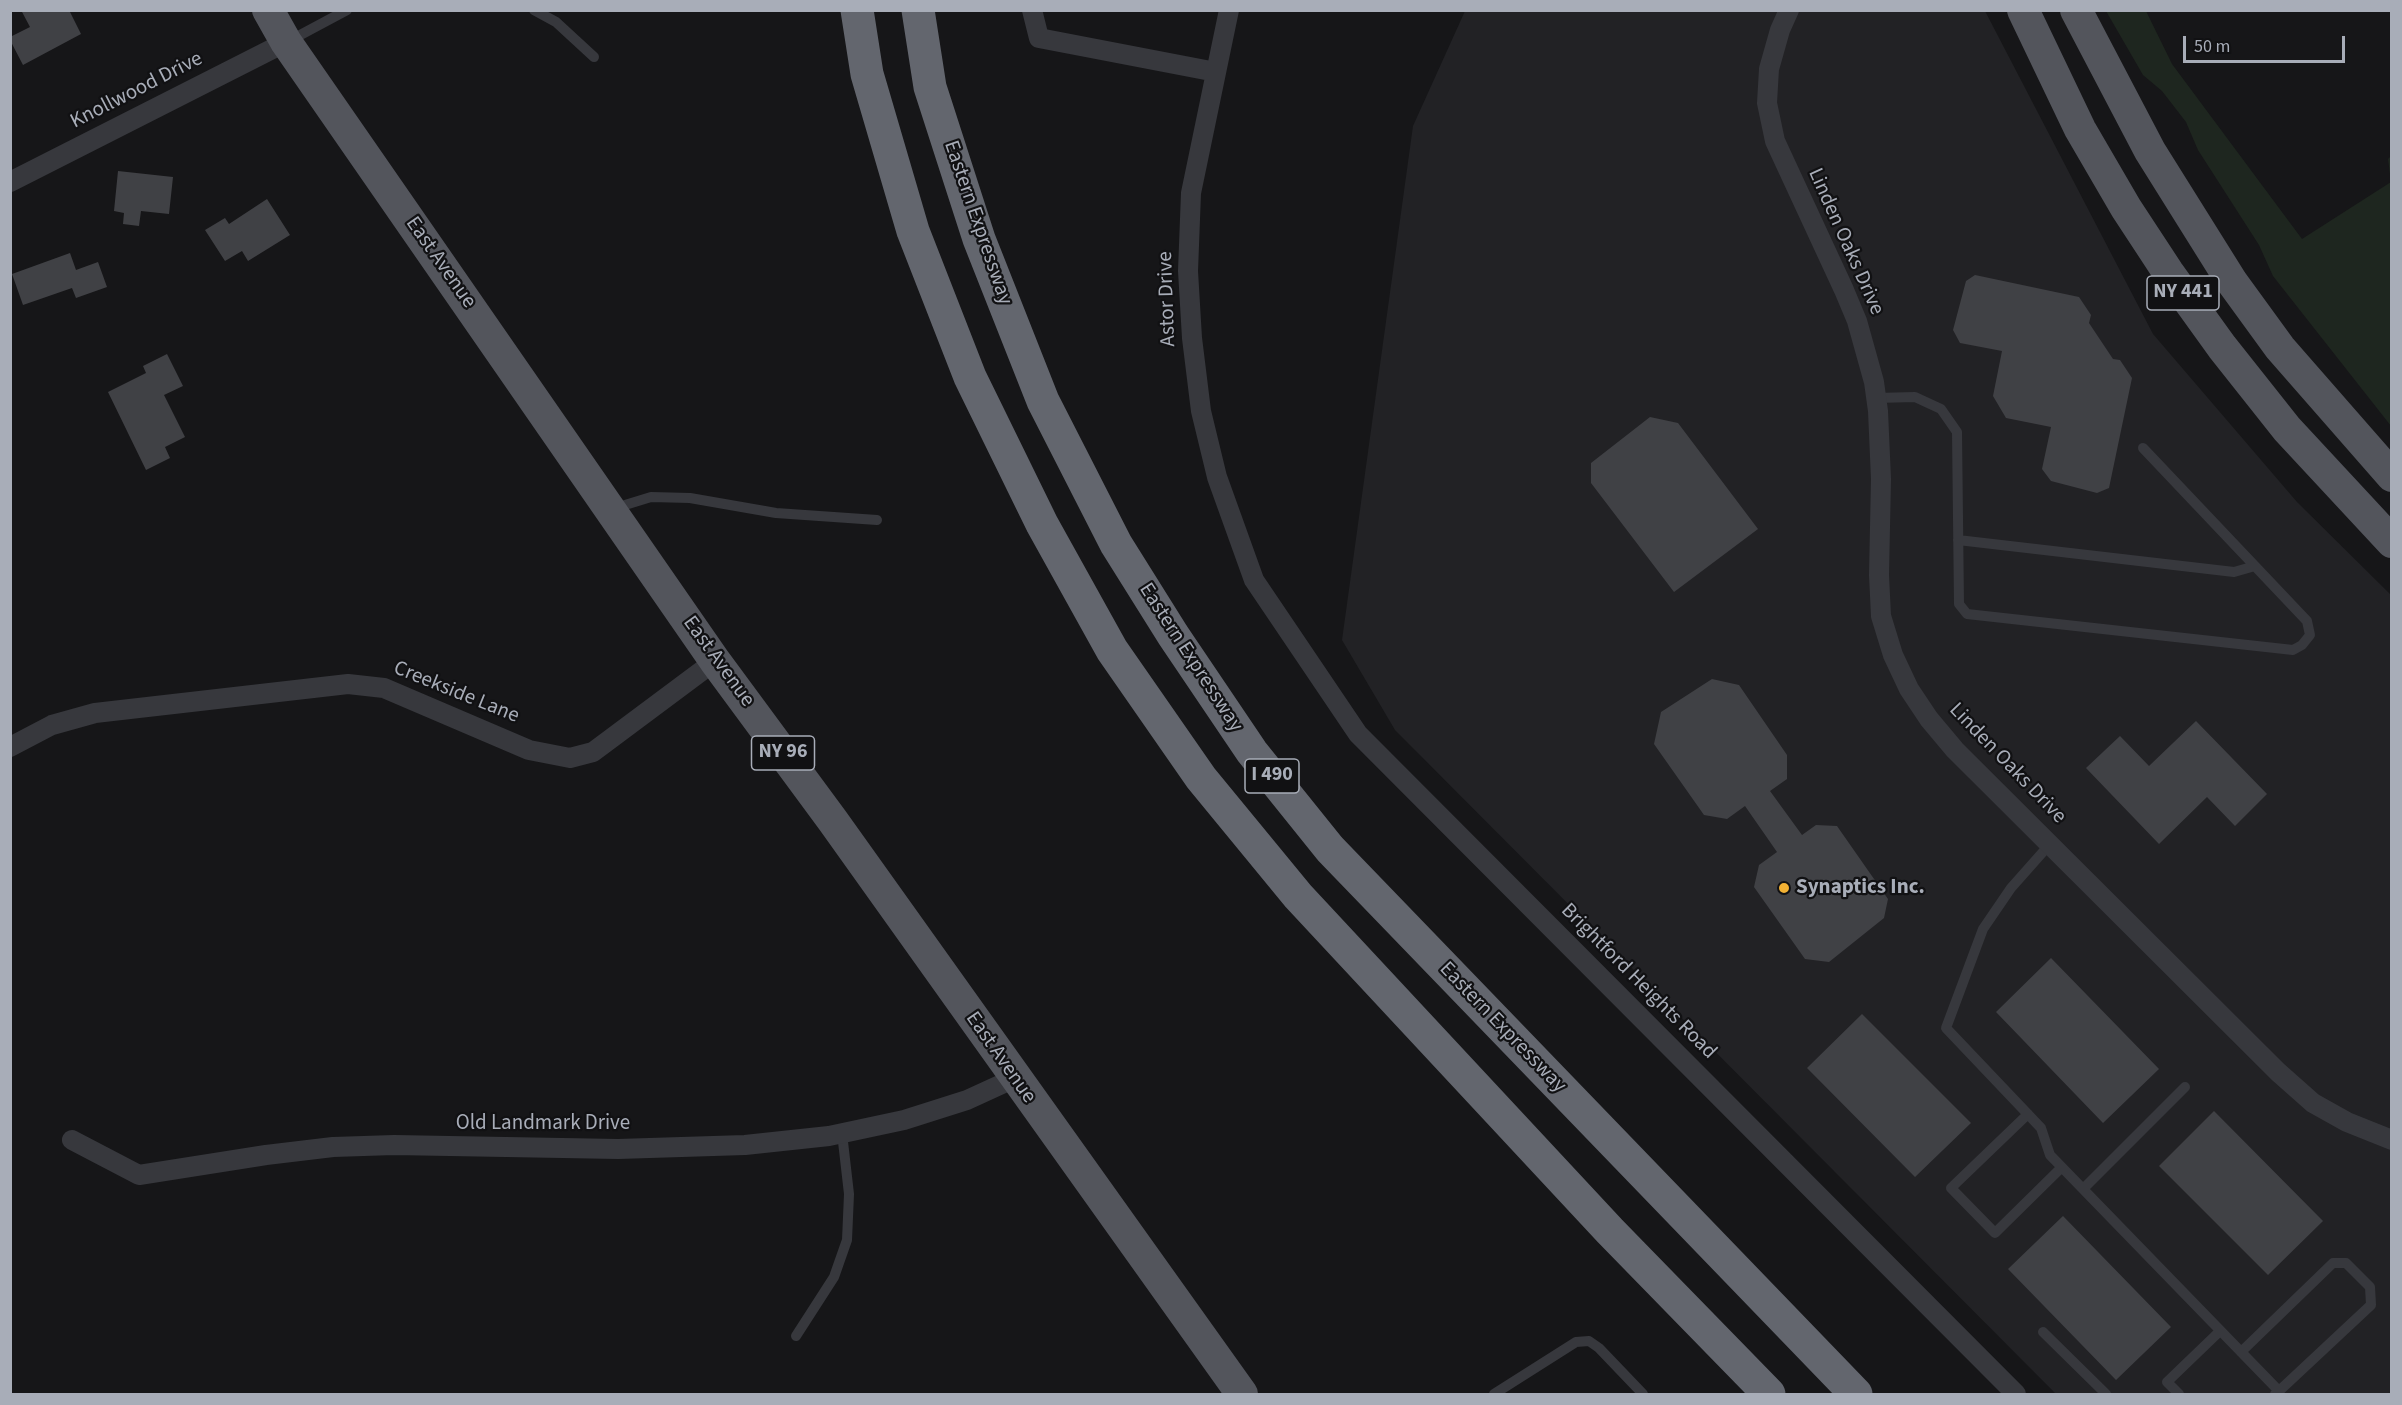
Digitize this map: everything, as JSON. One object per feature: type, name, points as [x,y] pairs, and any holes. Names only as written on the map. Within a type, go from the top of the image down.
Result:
[{"type":"highway","name":"I 490","points":[[857,10],[867,74],[913,231],[970,377],[1042,524],[1112,650],[1201,778],[1298,896],[1610,1231],[1769,1395]]},
{"type":"highway","name":"Eastern Expressway","points":[[918,10],[934,98],[979,239],[1043,401],[1116,544],[1252,752],[1330,849],[1856,1395]]},
{"type":"main road","name":"East Avenue","points":[[268,10],[286,42],[612,509],[715,661],[833,821],[1242,1395]]},
{"type":"main road","name":"NY 441","points":[[2023,10],[2080,129],[2126,208],[2169,272],[2222,347],[2287,429],[2391,542]]},
{"type":"main road","name":"NY 441","points":[[2076,10],[2151,151],[2232,282],[2280,348],[2391,476]]},
{"type":"street","points":[[1032,10],[1039,38],[1216,72]]},
{"type":"street","name":"Astor Drive","points":[[1229,10],[1191,193],[1188,271],[1192,338],[1201,411],[1216,477],[1254,580]]},
{"type":"street","name":"Linden Oaks Drive","points":[[1789,10],[1780,30],[1769,69],[1767,103],[1774,141],[1857,321],[1876,398],[1881,478],[1879,585],[1881,616],[1893,655],[1909,689],[1929,719],[1955,750],[2278,1072],[2313,1103],[2347,1122],[2391,1140]]},
{"type":"street","name":"Knollwood Drive","points":[[10,182],[286,42]]},
{"type":"street","name":"Brightford Heights Road","points":[[1254,580],[1358,734],[2016,1395]]},
{"type":"street","name":"Creekside Lane","points":[[10,747],[52,725],[94,712],[348,684],[384,688],[529,750],[570,758],[593,752],[715,661]]},
{"type":"street","name":"Old Landmark Drive","points":[[72,1140],[140,1175],[333,1147],[394,1145],[618,1149],[745,1145],[842,1133],[904,1120],[967,1100],[1015,1078]]},
{"type":"lane","points":[[286,42],[346,10]]},
{"type":"lane","points":[[534,10],[555,22],[594,57]]},
{"type":"lane","points":[[1876,398],[1915,397],[1941,409],[1957,432],[1959,604],[1968,614],[2293,650],[2302,645],[2310,635],[2307,621],[2143,448]]},
{"type":"lane","points":[[612,509],[651,497],[690,498],[776,513],[877,520]]},
{"type":"lane","points":[[1958,540],[2234,573],[2255,566]]},
{"type":"lane","points":[[2050,844],[2011,888],[1983,929],[1946,1028],[2041,1128],[2050,1155],[2061,1168],[2241,1352],[2277,1393],[2371,1305],[2370,1287],[2346,1263],[2333,1263],[2241,1352]]},
{"type":"lane","points":[[2083,1189],[2185,1087]]},
{"type":"lane","points":[[2028,1114],[1951,1188],[1995,1233],[2061,1168]]},
{"type":"lane","points":[[796,1336],[834,1277],[847,1240],[849,1194],[842,1133]]},
{"type":"lane","points":[[2179,1395],[2167,1382],[2220,1331]]},
{"type":"lane","points":[[2043,1332],[2106,1395]]},
{"type":"lane","points":[[1494,1395],[1576,1342],[1589,1341],[1599,1348],[1643,1395]]},
{"type":"shaded area","points":[[1465,11],[1985,11],[2153,334],[2297,502],[2391,595],[2391,1394],[2056,1394],[1395,730],[1342,640],[1413,126]]},
{"type":"shaded area","points":[[2106,11],[2146,11],[2172,64],[2302,239],[2391,182],[2391,426],[2273,276],[2259,245],[2198,150],[2186,122],[2162,91],[2143,75]]},
{"type":"shaded area","points":[[2391,156],[2391,182],[2388,159]]},
{"type":"building","points":[[21,10],[69,10],[81,34],[23,65],[10,40],[10,37],[30,27]]},
{"type":"building","points":[[118,171],[173,177],[169,214],[141,211],[139,226],[123,224],[124,213],[114,211]]},
{"type":"building","points":[[267,199],[290,235],[248,261],[242,251],[225,261],[205,230],[225,218],[229,224]]},
{"type":"building","points":[[70,253],[76,270],[98,262],[107,287],[76,298],[72,288],[23,305],[12,274]]},
{"type":"building","points":[[1975,275],[2079,297],[2091,315],[2089,323],[2113,359],[2120,360],[2132,378],[2109,488],[2097,493],[2051,481],[2042,469],[2051,427],[2006,418],[1993,396],[2002,351],[1960,343],[1953,330],[1966,281]]},
{"type":"building","points":[[167,354],[183,386],[164,395],[185,437],[165,447],[170,458],[146,470],[108,392],[146,373],[143,366]]},
{"type":"building","points":[[1650,417],[1678,423],[1758,529],[1674,592],[1591,483],[1591,463]]},
{"type":"building","points":[[1712,679],[1739,685],[1787,755],[1787,779],[1770,791],[1802,835],[1816,825],[1837,826],[1888,899],[1884,918],[1829,962],[1805,959],[1754,887],[1759,865],[1777,852],[1745,806],[1727,819],[1704,815],[1654,744],[1661,712]]},
{"type":"building","points":[[2196,721],[2267,794],[2235,826],[2207,797],[2159,844],[2086,768],[2120,736],[2149,766]]},
{"type":"building","points":[[2051,958],[2159,1069],[2103,1123],[1996,1012]]},
{"type":"building","points":[[1862,1014],[1971,1123],[1915,1177],[1807,1068]]},
{"type":"building","points":[[2214,1111],[2323,1221],[2268,1275],[2159,1166]]},
{"type":"building","points":[[2063,1216],[2171,1327],[2116,1380],[2008,1269]]},
{"type":"place","name":"Synaptics Inc.","points":[[1784,888]]}]
